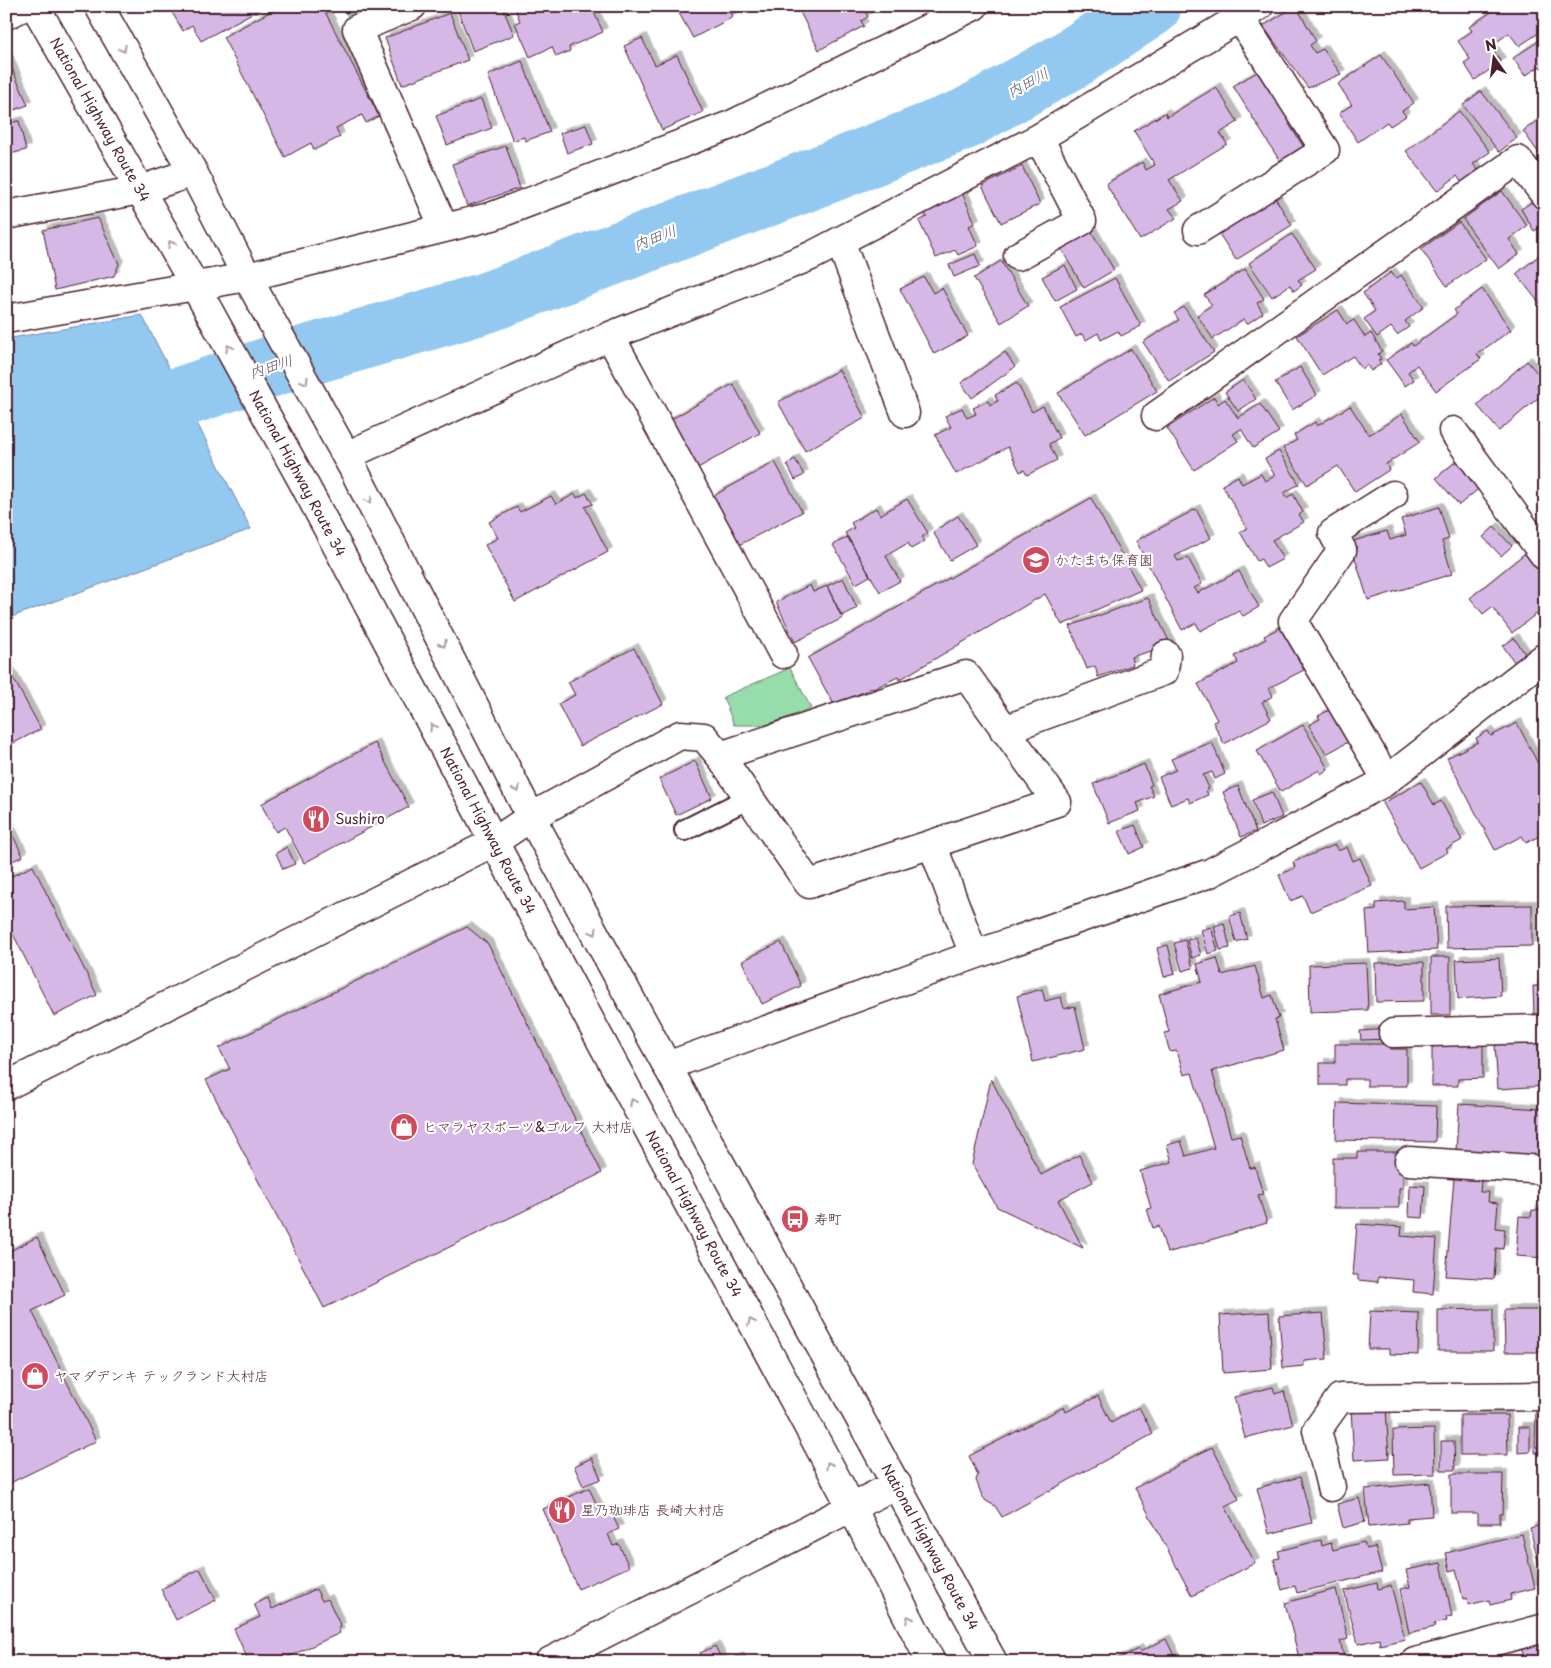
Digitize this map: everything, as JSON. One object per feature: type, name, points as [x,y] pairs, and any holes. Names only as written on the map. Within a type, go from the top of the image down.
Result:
[{"type":"main road","points":[[6,15],[25,6]]},
{"type":"main road","name":"National Highway Route 34","points":[[35,6],[195,286],[302,482],[852,1508],[931,1662]]},
{"type":"main road","name":"National Highway Route 34","points":[[99,6],[192,172],[247,277],[346,456],[531,817],[993,1662]]},
{"type":"main road","points":[[412,6],[357,29],[444,228]]},
{"type":"main road","points":[[6,318],[247,277],[494,216],[734,124],[974,6]]},
{"type":"main road","points":[[346,456],[610,336],[811,256],[840,242],[1039,138],[1249,12],[1324,150],[1198,230]]},
{"type":"main road","points":[[1018,256],[1082,221],[1039,138]]},
{"type":"main road","points":[[1156,416],[1518,160],[1545,195]]},
{"type":"main road","points":[[6,215],[140,190],[192,172]]},
{"type":"main road","points":[[840,242],[905,413]]},
{"type":"main road","points":[[610,336],[783,654]]},
{"type":"main road","points":[[1453,431],[1545,556]]},
{"type":"main road","points":[[1388,780],[1293,620],[1342,550],[1333,532],[1393,496]]},
{"type":"main road","points":[[1004,730],[1164,671],[1166,655]]},
{"type":"main road","points":[[667,1066],[974,955],[1210,873],[1388,780],[1545,656]]},
{"type":"main road","points":[[6,1086],[494,842],[531,817],[680,735],[704,737],[720,756],[809,884],[1057,802],[966,675],[720,756]]},
{"type":"main road","points":[[932,844],[974,955]]},
{"type":"main road","points":[[1393,1033],[1545,1030]]},
{"type":"main road","points":[[1409,1161],[1545,1170]]},
{"type":"main road","points":[[1331,1487],[1317,1430],[1340,1398],[1545,1396]]},
{"type":"main road","points":[[549,1662],[897,1484]]},
{"type":"main road","points":[[1415,1662],[1545,1628]]},
{"type":"lane","points":[[685,830],[749,798]]},
{"type":"green space","points":[[342,6],[389,6],[351,23]]},
{"type":"green space","points":[[790,668],[811,708],[769,725],[734,725],[723,697]]},
{"type":"water","points":[[142,315],[251,529],[6,619],[6,339]]},
{"type":"building","points":[[175,6],[265,6],[201,41],[192,25],[183,31],[170,9]]},
{"type":"building","points":[[281,6],[322,6],[379,116],[366,123],[362,115],[336,128],[340,137],[314,150],[311,143],[285,157],[223,37]]},
{"type":"building","points":[[469,6],[502,6],[514,35],[473,51],[458,11]]},
{"type":"building","points":[[514,6],[591,6],[603,32],[569,47],[570,51],[556,57],[552,47],[530,57],[515,23],[520,21]]},
{"type":"building","points":[[604,6],[616,6],[606,10]]},
{"type":"building","points":[[675,6],[728,6],[733,17],[693,38]]},
{"type":"building","points":[[797,6],[863,6],[868,17],[861,21],[864,26],[819,50]]},
{"type":"building","points":[[1296,6],[1316,41],[1310,45],[1315,53],[1323,49],[1341,74],[1308,88],[1263,26]]},
{"type":"building","points":[[1500,6],[1545,6],[1545,29],[1519,46],[1509,33],[1491,46],[1501,62],[1475,80],[1464,63],[1470,59],[1458,41],[1472,31],[1469,27]]},
{"type":"building","points":[[450,13],[468,60],[402,85],[385,38]]},
{"type":"building","points":[[1545,37],[1545,73],[1540,66],[1525,76],[1513,58]]},
{"type":"building","points":[[642,38],[655,65],[677,55],[703,112],[662,130],[624,46]]},
{"type":"building","points":[[6,55],[28,105],[6,113]]},
{"type":"building","points":[[1381,55],[1414,103],[1402,111],[1406,116],[1390,126],[1387,122],[1358,142],[1339,113],[1352,105],[1338,84]]},
{"type":"building","points":[[522,61],[550,132],[525,141],[524,137],[513,141],[488,75]]},
{"type":"building","points":[[1259,71],[1296,120],[1289,124],[1305,149],[1281,163],[1233,86]]},
{"type":"building","points":[[1216,87],[1238,122],[1220,133],[1227,144],[1169,180],[1183,201],[1169,209],[1176,218],[1140,240],[1106,184],[1142,162],[1146,170],[1155,165],[1134,131],[1165,113],[1167,117]]},
{"type":"building","points":[[1481,91],[1517,138],[1499,152],[1463,105]]},
{"type":"building","points":[[481,99],[492,128],[447,145],[436,116]]},
{"type":"building","points":[[1459,111],[1490,152],[1473,164],[1479,171],[1462,183],[1457,176],[1437,191],[1406,151]]},
{"type":"building","points":[[1542,117],[1545,121],[1545,162],[1523,131]]},
{"type":"building","points":[[19,121],[26,150],[6,155],[6,124]]},
{"type":"building","points":[[586,125],[593,144],[567,153],[560,133]]},
{"type":"building","points":[[506,146],[520,188],[467,206],[452,164]]},
{"type":"building","points":[[1022,166],[1040,204],[1001,223],[982,186]]},
{"type":"building","points":[[961,190],[975,223],[969,226],[978,246],[958,255],[955,250],[936,258],[919,221],[927,217],[922,208]]},
{"type":"building","points":[[1502,191],[1527,226],[1509,239],[1519,254],[1499,269],[1463,219]]},
{"type":"building","points":[[1272,193],[1292,225],[1236,260],[1216,229]]},
{"type":"building","points":[[1538,198],[1545,209],[1545,225],[1534,231],[1521,209]]},
{"type":"building","points":[[98,218],[119,264],[114,276],[55,290],[43,230]]},
{"type":"building","points":[[1086,222],[1114,270],[1084,288],[1056,240]]},
{"type":"building","points":[[1459,222],[1486,259],[1447,286],[1421,249]]},
{"type":"building","points":[[1292,234],[1316,269],[1298,280],[1302,285],[1294,291],[1290,285],[1272,297],[1249,263]]},
{"type":"building","points":[[1545,251],[1545,310],[1516,274]]},
{"type":"building","points":[[975,254],[980,266],[954,277],[949,265]]},
{"type":"building","points":[[1001,261],[1028,306],[1001,323],[974,278]]},
{"type":"building","points":[[1065,265],[1077,289],[1055,301],[1042,277]]},
{"type":"building","points":[[1245,269],[1264,299],[1257,303],[1263,313],[1247,324],[1244,319],[1213,339],[1197,315],[1212,305],[1204,295]]},
{"type":"building","points":[[1391,272],[1396,279],[1401,275],[1424,307],[1405,321],[1409,327],[1397,335],[1391,327],[1377,337],[1364,319],[1375,311],[1363,293]]},
{"type":"building","points":[[924,277],[933,293],[942,288],[968,336],[934,354],[900,289]]},
{"type":"building","points":[[1115,278],[1141,326],[1121,336],[1118,331],[1101,340],[1098,333],[1086,340],[1082,334],[1076,337],[1060,307]]},
{"type":"building","points":[[1482,289],[1511,330],[1477,354],[1481,359],[1436,391],[1417,365],[1408,372],[1414,380],[1405,386],[1386,360],[1411,343],[1413,346],[1457,314],[1454,310]]},
{"type":"building","points":[[1184,307],[1214,352],[1169,381],[1143,342],[1179,320],[1174,313]]},
{"type":"building","points":[[1338,310],[1347,324],[1354,320],[1365,337],[1371,333],[1382,351],[1378,354],[1381,359],[1378,360],[1381,364],[1371,371],[1367,365],[1362,369],[1353,356],[1322,375],[1297,336]]},
{"type":"building","points":[[1131,349],[1157,391],[1085,435],[1058,393]]},
{"type":"building","points":[[1005,352],[1015,367],[972,398],[961,383]]},
{"type":"building","points":[[1527,361],[1545,382],[1545,392],[1499,431],[1477,405]]},
{"type":"building","points":[[1300,367],[1317,395],[1292,410],[1275,382]]},
{"type":"building","points":[[839,370],[865,418],[805,451],[778,402]]},
{"type":"building","points":[[1243,380],[1256,399],[1238,411],[1225,392]]},
{"type":"building","points":[[1017,383],[1032,412],[1043,406],[1059,438],[1049,444],[1057,460],[1027,475],[1024,470],[1020,472],[1008,447],[956,474],[935,435],[951,427],[945,416],[962,408],[967,418],[976,414],[973,408],[988,401],[990,405],[998,401],[995,395]]},
{"type":"building","points":[[733,384],[760,433],[696,469],[668,421]]},
{"type":"building","points":[[1214,397],[1218,404],[1225,399],[1238,418],[1260,404],[1279,432],[1253,448],[1241,429],[1233,434],[1238,441],[1194,470],[1167,428]]},
{"type":"building","points":[[1350,406],[1369,435],[1402,414],[1420,442],[1386,464],[1389,470],[1355,492],[1338,466],[1307,485],[1283,448],[1297,440],[1294,435],[1315,422],[1317,426]]},
{"type":"building","points":[[1279,451],[1299,484],[1284,493],[1286,498],[1293,494],[1303,512],[1299,515],[1304,522],[1272,540],[1283,559],[1266,568],[1261,559],[1257,561],[1240,532],[1247,528],[1222,485],[1238,476],[1242,484],[1261,474],[1265,481],[1275,476],[1265,459]]},
{"type":"building","points":[[795,459],[804,475],[795,480],[787,464]]},
{"type":"building","points":[[1459,459],[1482,486],[1459,505],[1436,478]]},
{"type":"building","points":[[775,462],[802,512],[739,545],[713,496]]},
{"type":"building","points":[[586,493],[593,504],[585,507],[608,552],[515,602],[485,545],[498,538],[489,522],[517,507],[520,512],[551,496],[556,504],[575,494],[577,498]]},
{"type":"building","points":[[1091,498],[1141,590],[1062,625],[1045,594],[899,680],[898,677],[834,705],[808,658]]},
{"type":"building","points":[[907,499],[928,533],[922,537],[925,541],[911,549],[908,543],[886,556],[900,581],[880,592],[845,533],[854,528],[851,523],[876,508],[880,515]]},
{"type":"building","points":[[1439,507],[1449,539],[1442,541],[1452,574],[1368,600],[1350,542],[1387,531],[1390,540],[1406,535],[1401,519]]},
{"type":"building","points":[[1196,509],[1211,538],[1175,556],[1178,561],[1188,558],[1202,584],[1194,588],[1198,593],[1239,571],[1259,607],[1243,616],[1239,611],[1200,631],[1196,623],[1182,630],[1136,541]]},
{"type":"building","points":[[958,516],[976,545],[950,560],[933,532]]},
{"type":"building","points":[[1494,527],[1512,546],[1501,556],[1483,537]]},
{"type":"building","points":[[848,537],[870,576],[856,584],[833,545]]},
{"type":"building","points":[[1528,551],[1545,572],[1545,620],[1543,622],[1536,614],[1512,633],[1492,607],[1483,614],[1470,598]]},
{"type":"building","points":[[843,578],[857,608],[841,616],[827,586]]},
{"type":"building","points":[[810,585],[813,592],[827,586],[843,618],[795,642],[776,602]]},
{"type":"building","points":[[1148,598],[1171,645],[1131,657],[1133,665],[1098,677],[1095,666],[1087,669],[1070,626]]},
{"type":"building","points":[[1281,627],[1304,670],[1269,688],[1273,696],[1262,702],[1271,719],[1224,744],[1213,722],[1217,720],[1198,684],[1238,663],[1235,656],[1266,639],[1264,636]]},
{"type":"building","points":[[1514,638],[1526,655],[1515,663],[1503,646]]},
{"type":"building","points":[[634,648],[663,704],[580,746],[558,704],[575,695],[568,682]]},
{"type":"building","points":[[6,665],[41,729],[6,747]]},
{"type":"building","points":[[1333,708],[1352,740],[1326,754],[1309,725],[1320,719],[1318,716]]},
{"type":"building","points":[[1517,723],[1545,777],[1545,833],[1526,843],[1522,836],[1495,850],[1447,758],[1478,742],[1476,738],[1488,731],[1491,736]]},
{"type":"building","points":[[1303,725],[1328,769],[1321,774],[1319,770],[1281,792],[1257,751]]},
{"type":"building","points":[[1212,742],[1225,774],[1215,779],[1212,772],[1203,775],[1209,788],[1206,790],[1208,795],[1190,803],[1188,798],[1171,805],[1159,777],[1176,770],[1171,759]]},
{"type":"building","points":[[375,743],[409,807],[304,863],[285,827],[276,832],[261,804]]},
{"type":"building","points":[[695,761],[712,798],[676,815],[659,779]]},
{"type":"building","points":[[1144,764],[1152,785],[1149,786],[1154,796],[1137,803],[1140,811],[1109,823],[1093,784]]},
{"type":"building","points":[[1421,782],[1434,805],[1441,801],[1462,840],[1446,849],[1448,852],[1419,868],[1383,803]]},
{"type":"building","points":[[1238,786],[1256,831],[1241,837],[1223,792]]},
{"type":"building","points":[[1272,792],[1282,817],[1261,826],[1252,800]]},
{"type":"building","points":[[6,822],[23,856],[6,864]]},
{"type":"building","points":[[1135,825],[1144,847],[1129,854],[1119,831]]},
{"type":"building","points":[[1335,845],[1338,851],[1347,847],[1353,861],[1360,858],[1372,886],[1310,912],[1303,896],[1290,901],[1279,875],[1295,868],[1293,862]]},
{"type":"building","points":[[287,847],[295,864],[283,869],[276,853]]},
{"type":"building","points":[[33,866],[97,995],[54,1016],[6,920],[6,879]]},
{"type":"building","points":[[1404,901],[1404,909],[1434,907],[1437,950],[1369,953],[1366,911],[1376,910],[1376,903]]},
{"type":"building","points":[[1532,905],[1532,946],[1447,948],[1446,906]]},
{"type":"building","points":[[1240,913],[1247,939],[1236,942],[1229,916]]},
{"type":"building","points":[[1224,923],[1230,948],[1220,950],[1214,926]]},
{"type":"building","name":"ヒマラヤスポーツ&ゴルフ 大村店","points":[[467,927],[488,944],[602,1173],[324,1308],[206,1080],[230,1069],[219,1048]]},
{"type":"building","points":[[1211,927],[1218,951],[1208,954],[1201,930]]},
{"type":"building","points":[[1196,938],[1201,955],[1192,958],[1187,940]]},
{"type":"building","points":[[1185,940],[1193,968],[1182,971],[1174,943]]},
{"type":"building","points":[[781,942],[801,986],[762,1004],[742,961]]},
{"type":"building","points":[[1168,945],[1175,974],[1164,977],[1157,948]]},
{"type":"building","points":[[1431,957],[1450,957],[1450,1015],[1431,1015]]},
{"type":"building","points":[[1217,958],[1222,975],[1255,966],[1264,998],[1272,995],[1279,1018],[1275,1019],[1284,1050],[1212,1071],[1231,1137],[1240,1135],[1250,1168],[1255,1167],[1263,1194],[1258,1195],[1267,1223],[1167,1253],[1159,1226],[1153,1228],[1147,1209],[1151,1208],[1140,1171],[1172,1162],[1167,1145],[1181,1141],[1186,1156],[1214,1148],[1192,1073],[1184,1075],[1177,1051],[1170,1052],[1164,1033],[1169,1032],[1159,994],[1202,982],[1197,964]]},
{"type":"building","points":[[1499,958],[1501,996],[1458,999],[1456,960]]},
{"type":"building","points":[[1424,962],[1424,1001],[1376,1002],[1375,963]]},
{"type":"building","points":[[1366,963],[1368,1010],[1310,1012],[1309,965]]},
{"type":"building","points":[[1533,986],[1545,986],[1545,1014],[1534,1014]]},
{"type":"building","points":[[1042,989],[1045,1001],[1061,997],[1064,1009],[1075,1006],[1085,1049],[1033,1062],[1017,996]]},
{"type":"building","points":[[1388,1029],[1388,1039],[1361,1040],[1360,1031]]},
{"type":"building","points":[[1543,1042],[1545,1086],[1498,1089],[1495,1045]]},
{"type":"building","points":[[1335,1044],[1391,1044],[1391,1049],[1407,1049],[1407,1086],[1367,1086],[1367,1079],[1345,1079],[1345,1085],[1320,1085],[1320,1063],[1335,1063]]},
{"type":"building","points":[[1432,1045],[1483,1045],[1483,1078],[1458,1079],[1458,1086],[1432,1086]]},
{"type":"building","points":[[991,1079],[1041,1175],[1079,1155],[1093,1182],[1058,1200],[1083,1248],[997,1207],[972,1164]]},
{"type":"building","points":[[1337,1103],[1436,1106],[1435,1142],[1336,1140]]},
{"type":"building","points":[[1459,1104],[1542,1109],[1541,1114],[1545,1114],[1545,1138],[1540,1138],[1539,1155],[1456,1150]]},
{"type":"building","points":[[1357,1152],[1398,1152],[1398,1172],[1403,1173],[1403,1188],[1399,1188],[1399,1208],[1333,1208],[1333,1158],[1357,1158]]},
{"type":"building","points":[[1454,1178],[1481,1181],[1480,1192],[1489,1192],[1488,1202],[1498,1203],[1496,1228],[1505,1229],[1503,1249],[1496,1248],[1494,1279],[1446,1276]]},
{"type":"building","points":[[1410,1185],[1425,1186],[1423,1218],[1409,1217]]},
{"type":"building","points":[[1532,1210],[1545,1211],[1545,1258],[1516,1256],[1519,1216],[1531,1217]]},
{"type":"building","points":[[1357,1224],[1402,1227],[1401,1236],[1437,1239],[1433,1294],[1413,1292],[1414,1280],[1378,1277],[1378,1282],[1358,1280],[1358,1275],[1353,1275]]},
{"type":"building","name":"ヤマダデンキ テックランド大村店","points":[[37,1237],[65,1295],[32,1311],[96,1441],[6,1485],[6,1253]]},
{"type":"building","points":[[1493,1309],[1493,1351],[1438,1351],[1438,1310]]},
{"type":"building","points":[[1504,1310],[1545,1310],[1545,1352],[1505,1352]]},
{"type":"building","points":[[1370,1311],[1419,1313],[1418,1355],[1389,1354],[1389,1349],[1368,1349]]},
{"type":"building","points":[[1269,1312],[1272,1369],[1223,1373],[1220,1315]]},
{"type":"building","points":[[1323,1313],[1327,1359],[1304,1361],[1304,1366],[1283,1368],[1279,1316]]},
{"type":"building","points":[[1273,1387],[1275,1394],[1284,1391],[1293,1425],[1245,1438],[1234,1397]]},
{"type":"building","points":[[1098,1396],[1111,1423],[1139,1407],[1153,1434],[1002,1517],[995,1506],[986,1501],[982,1496],[976,1480],[978,1475],[969,1456],[1064,1407],[1066,1412]]},
{"type":"building","points":[[1536,1404],[1545,1404],[1545,1453],[1535,1453]]},
{"type":"building","points":[[1386,1408],[1389,1458],[1354,1460],[1351,1409]]},
{"type":"building","points":[[1460,1415],[1507,1415],[1508,1455],[1460,1455]]},
{"type":"building","points":[[1518,1427],[1530,1427],[1530,1452],[1518,1453]]},
{"type":"building","points":[[1434,1429],[1435,1474],[1394,1475],[1393,1430]]},
{"type":"building","points":[[1441,1441],[1454,1441],[1455,1470],[1441,1470]]},
{"type":"building","points":[[1212,1447],[1239,1499],[1225,1506],[1255,1563],[1192,1596],[1135,1488]]},
{"type":"building","points":[[592,1458],[601,1479],[583,1486],[574,1466]]},
{"type":"building","points":[[1451,1474],[1503,1474],[1500,1523],[1477,1523],[1477,1513],[1451,1513]]},
{"type":"building","points":[[1300,1477],[1312,1523],[1269,1534],[1257,1488]]},
{"type":"building","points":[[1430,1483],[1432,1516],[1407,1518],[1407,1523],[1369,1527],[1365,1489]]},
{"type":"building","points":[[589,1488],[601,1514],[610,1510],[619,1529],[608,1534],[613,1546],[619,1544],[629,1567],[578,1589],[543,1509]]},
{"type":"building","points":[[1359,1498],[1365,1522],[1343,1528],[1337,1504]]},
{"type":"building","points":[[1545,1524],[1545,1564],[1539,1565],[1530,1528]]},
{"type":"building","points":[[1522,1534],[1535,1588],[1510,1594],[1511,1600],[1490,1605],[1489,1600],[1468,1605],[1467,1598],[1463,1599],[1456,1569],[1450,1571],[1446,1553]]},
{"type":"building","points":[[1321,1540],[1322,1546],[1331,1543],[1333,1550],[1364,1542],[1366,1549],[1375,1547],[1382,1572],[1297,1593],[1295,1586],[1282,1590],[1274,1559],[1280,1558],[1278,1551]]},
{"type":"building","points":[[1441,1563],[1452,1616],[1446,1617],[1447,1621],[1434,1624],[1435,1627],[1409,1633],[1400,1589],[1410,1587],[1406,1570]]},
{"type":"building","points":[[200,1569],[216,1600],[176,1620],[161,1589]]},
{"type":"building","points":[[1377,1583],[1378,1589],[1391,1585],[1405,1639],[1380,1645],[1379,1639],[1358,1644],[1344,1591]]},
{"type":"building","points":[[316,1589],[322,1601],[328,1599],[341,1627],[338,1628],[340,1633],[284,1659],[285,1662],[249,1662],[234,1629],[260,1617],[254,1604],[268,1598],[272,1609]]},
{"type":"building","points":[[1336,1589],[1348,1639],[1340,1641],[1344,1657],[1327,1662],[1300,1662],[1285,1603]]},
{"type":"building","points":[[1166,1639],[1177,1662],[1111,1662],[1138,1649],[1140,1652]]},
{"type":"building","points":[[1538,1643],[1540,1648],[1545,1646],[1545,1662],[1527,1662],[1521,1649]]},
{"type":"building","points":[[715,1646],[723,1662],[704,1662],[700,1653]]},
{"type":"building","points":[[739,1657],[742,1662],[729,1662]]},
{"type":"waterway","name":"内田川","points":[[134,413],[282,363],[485,303],[965,119],[1070,60],[1151,6]]},
{"type":"place","name":"かたまち保育園","points":[[1036,560]]},
{"type":"place","name":"Sushiro","points":[[316,819]]},
{"type":"place","name":"ヒマラヤスポーツ&ゴルフ 大村店","points":[[404,1127]]},
{"type":"place","name":"寿町","points":[[795,1219]]},
{"type":"place","name":"ヤマダデンキ テックランド大村店","points":[[35,1376]]},
{"type":"place","name":"星乃珈琲店 長崎大村店","points":[[562,1510]]}]
